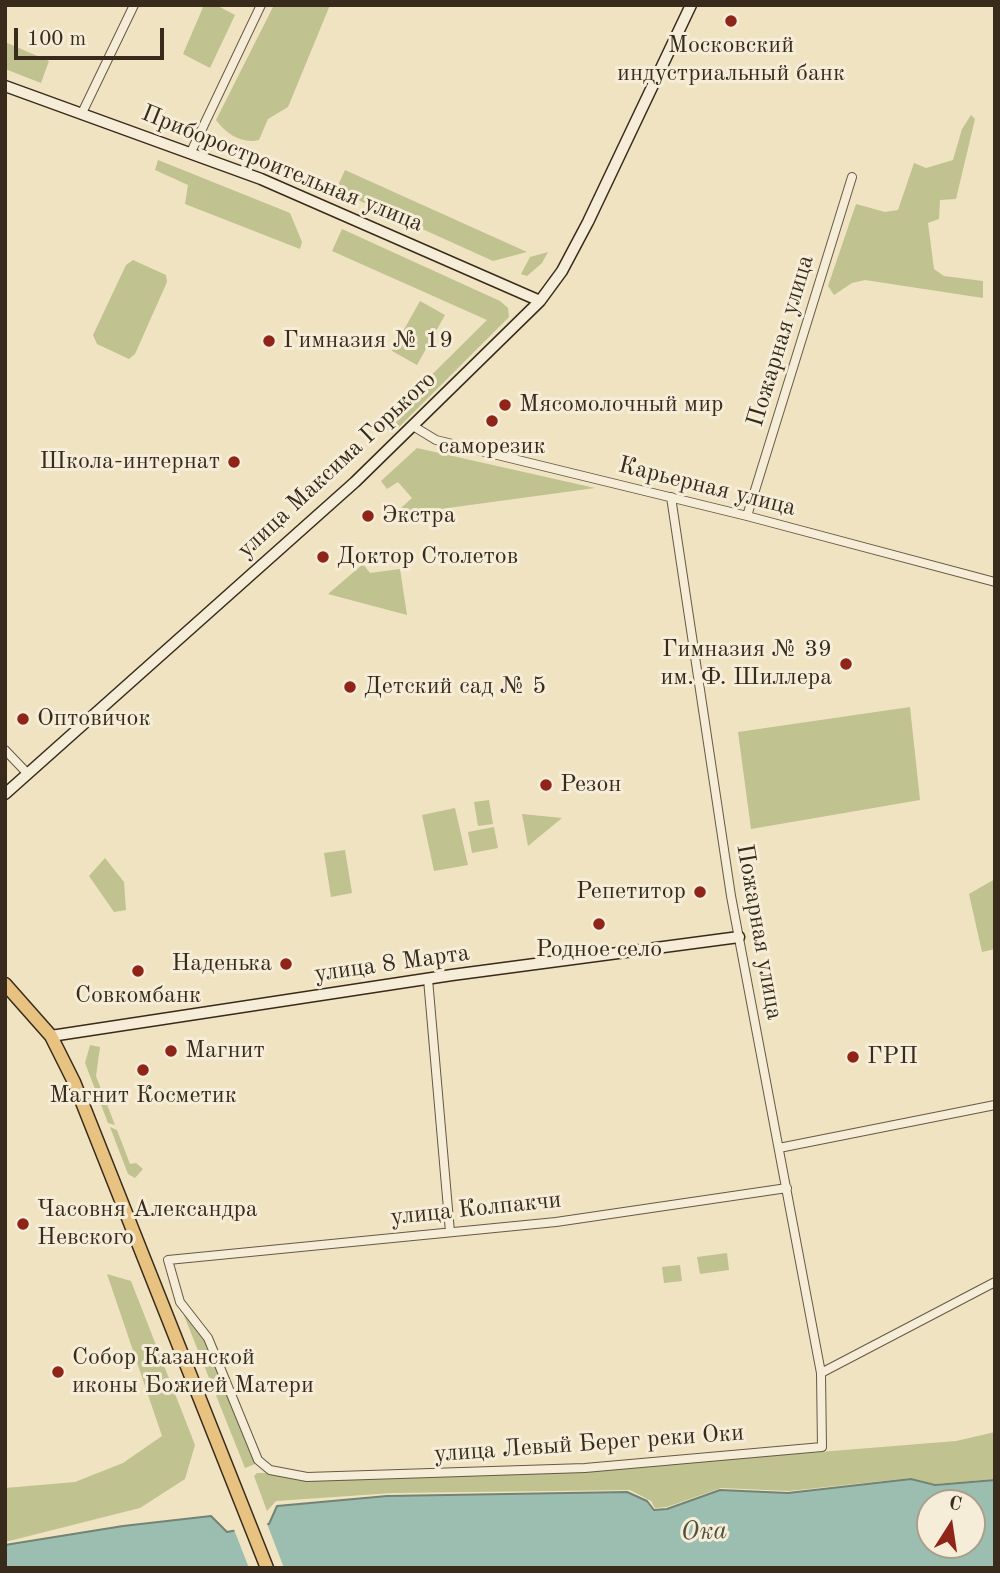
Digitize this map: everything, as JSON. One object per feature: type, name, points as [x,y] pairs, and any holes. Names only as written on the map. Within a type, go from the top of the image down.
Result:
[{"type":"main road","name":"улица Максима Горького","points":[[5,794],[355,482],[540,301],[562,271],[588,222],[691,5]]},
{"type":"main road","name":"Приборостроительная улица","points":[[5,86],[191,152],[322,203],[540,301]]},
{"type":"main road","name":"улица 8 Марта","points":[[51,1036],[428,979],[739,937]]},
{"type":"main road","points":[[5,984],[51,1036],[116,1181],[267,1568]]},
{"type":"street","points":[[82,113],[134,5]]},
{"type":"street","points":[[191,152],[261,5]]},
{"type":"street","name":"Пожарная улица","points":[[747,516],[852,177]]},
{"type":"street","name":"Карьерная улица","points":[[413,426],[436,440],[747,516],[995,582]]},
{"type":"street","name":"Пожарная улица","points":[[671,497],[739,937],[821,1373]]},
{"type":"street","points":[[5,750],[28,774]]},
{"type":"street","points":[[428,979],[450,1232]]},
{"type":"street","points":[[779,1148],[995,1105]]},
{"type":"street","name":"улица Колпакчи","points":[[286,1473],[270,1470],[258,1460],[208,1338],[180,1302],[169,1260],[556,1222],[787,1188]]},
{"type":"street","points":[[821,1373],[995,1282]]},
{"type":"street","name":"улица Левый Берег реки Оки","points":[[286,1473],[307,1477],[585,1468],[821,1447],[821,1373]]},
{"type":"green space","points":[[204,5],[216,5],[235,15],[210,68],[183,54]]},
{"type":"green space","points":[[274,5],[330,5],[288,107],[268,119],[259,140],[247,141],[230,134],[216,120]]},
{"type":"green space","points":[[5,42],[49,61],[41,83],[5,69]]},
{"type":"green space","points":[[971,115],[975,119],[956,199],[940,200],[939,219],[928,223],[934,269],[944,276],[983,281],[983,298],[865,280],[852,283],[834,295],[828,286],[856,204],[885,212],[898,210],[914,163],[926,168],[953,160],[962,129]]},
{"type":"green space","points":[[158,160],[290,213],[302,242],[300,249],[185,204],[188,185],[155,170]]},
{"type":"green space","points":[[345,170],[527,252],[493,261],[336,190]]},
{"type":"green space","points":[[342,229],[500,301],[508,308],[509,317],[392,434],[382,424],[487,320],[332,251]]},
{"type":"green space","points":[[548,252],[542,263],[527,276],[521,274],[530,257]]},
{"type":"green space","points":[[133,260],[166,275],[167,282],[135,354],[129,359],[97,344],[93,335],[126,265]]},
{"type":"green space","points":[[420,301],[445,315],[417,365],[392,351]]},
{"type":"green space","points":[[417,448],[595,488],[426,511],[411,517],[400,509],[412,498],[398,482],[387,489],[381,481]]},
{"type":"green space","points":[[363,564],[370,573],[400,569],[407,615],[328,594]]},
{"type":"green space","points":[[910,707],[920,800],[751,829],[738,732]]},
{"type":"green space","points":[[489,800],[493,824],[478,826],[474,802]]},
{"type":"green space","points":[[455,808],[468,865],[434,871],[422,815]]},
{"type":"green space","points":[[522,814],[562,818],[528,846]]},
{"type":"green space","points":[[494,827],[498,848],[472,853],[468,832]]},
{"type":"green space","points":[[345,850],[352,893],[331,897],[324,853]]},
{"type":"green space","points":[[105,858],[124,882],[126,910],[114,912],[89,876]]},
{"type":"green space","points":[[995,879],[995,949],[982,952],[969,894]]},
{"type":"green space","points":[[90,1045],[100,1047],[96,1076],[115,1125],[108,1123],[85,1063]]},
{"type":"green space","points":[[110,1127],[117,1130],[130,1164],[136,1163],[143,1169],[135,1178],[128,1174]]},
{"type":"green space","points":[[727,1253],[729,1270],[700,1274],[697,1257]]},
{"type":"green space","points":[[680,1265],[682,1281],[664,1283],[662,1267]]},
{"type":"green space","points":[[107,1274],[131,1281],[195,1445],[185,1479],[140,1508],[5,1542],[5,1488],[75,1482],[123,1463],[162,1436]]},
{"type":"green space","points":[[181,1308],[203,1338],[255,1464],[245,1468]]},
{"type":"green space","points":[[995,1432],[995,1479],[935,1484],[911,1478],[789,1491],[721,1488],[667,1507],[655,1508],[651,1501],[630,1490],[393,1493],[276,1501],[267,1511],[254,1476],[257,1473],[585,1471],[956,1441]]},
{"type":"water","name":"Ока","points":[[911,1479],[935,1485],[995,1480],[995,1568],[5,1568],[5,1545],[123,1526],[211,1516],[227,1532],[269,1524],[277,1506],[387,1496],[627,1492],[647,1501],[654,1510],[667,1509],[720,1490],[788,1493]]},
{"type":"pier","points":[[266,1521],[284,1568],[249,1568],[233,1527]]},
{"type":"place","name":"Московский индустриальный банк","points":[[731,21]]},
{"type":"place","name":"Гимназия № 19","points":[[269,341]]},
{"type":"place","name":"Мясомолочный мир","points":[[505,405]]},
{"type":"place","name":"саморезик","points":[[492,421]]},
{"type":"place","name":"Школа-интернат","points":[[234,462]]},
{"type":"place","name":"Экстра","points":[[368,516]]},
{"type":"place","name":"Доктор Столетов","points":[[323,557]]},
{"type":"place","name":"Гимназия № 39 им. Ф. Шиллера","points":[[846,664]]},
{"type":"place","name":"Детский сад № 5","points":[[350,687]]},
{"type":"place","name":"Оптовичок","points":[[23,719]]},
{"type":"place","name":"Резон","points":[[546,785]]},
{"type":"place","name":"Репетитор","points":[[700,892]]},
{"type":"place","name":"Родное село","points":[[599,924]]},
{"type":"place","name":"Наденька","points":[[286,964]]},
{"type":"place","name":"Совкомбанк","points":[[138,971]]},
{"type":"place","name":"Магнит","points":[[171,1051]]},
{"type":"place","name":"ГРП","points":[[853,1057]]},
{"type":"place","name":"Магнит Косметик","points":[[143,1070]]},
{"type":"place","name":"Часовня Александра Невского","points":[[23,1224]]},
{"type":"place","name":"Собор Казанской иконы Божией Матери","points":[[58,1372]]}]
